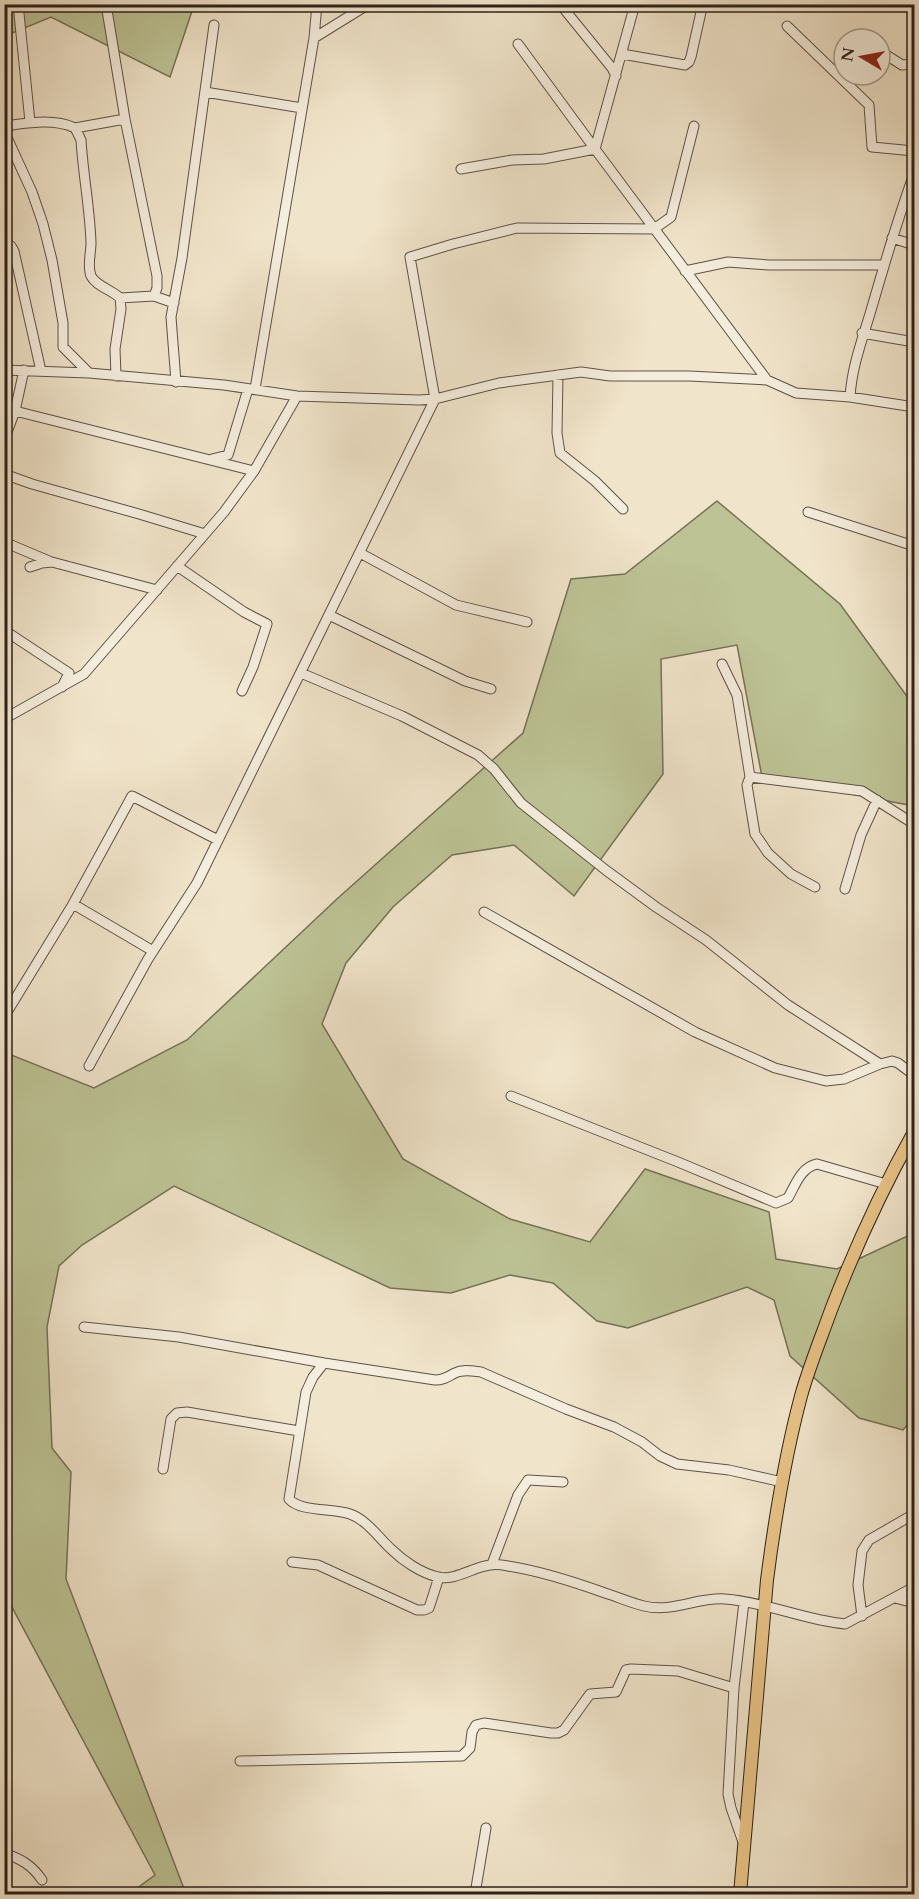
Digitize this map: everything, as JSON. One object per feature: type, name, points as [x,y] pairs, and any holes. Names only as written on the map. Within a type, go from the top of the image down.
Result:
[{"type":"main road","points":[[740,1894],[764,1605],[773,1532],[802,1394],[850,1260],[886,1184],[915,1132]]},
{"type":"street","points":[[18,4],[30,122]]},
{"type":"street","points":[[106,4],[125,119],[157,276],[154,296]]},
{"type":"street","points":[[210,460],[228,455],[251,389],[314,38],[317,4]]},
{"type":"street","points":[[314,38],[369,4]]},
{"type":"street","points":[[560,4],[616,76]]},
{"type":"street","points":[[595,149],[635,4]]},
{"type":"street","points":[[622,54],[685,65],[691,57],[701,12]]},
{"type":"street","points":[[176,382],[171,317],[214,25]]},
{"type":"street","points":[[787,26],[869,105],[872,147],[915,151]]},
{"type":"street","points":[[518,44],[767,380]]},
{"type":"street","points":[[892,58],[903,64],[915,64]]},
{"type":"street","points":[[205,92],[302,108]]},
{"type":"street","points":[[4,126],[30,122],[65,123],[75,128],[125,119]]},
{"type":"street","points":[[89,1066],[153,951],[197,883],[435,399],[410,257],[517,228],[654,229],[672,217],[694,126]]},
{"type":"street","points":[[75,128],[81,140],[90,230],[89,270],[92,278],[112,290],[120,298],[121,309],[115,349],[116,375]]},
{"type":"street","points":[[4,131],[32,192],[43,224],[63,323],[63,347],[89,373]]},
{"type":"street","points":[[461,169],[512,160],[544,159],[595,149]]},
{"type":"street","points":[[850,397],[851,378],[862,333],[915,174]]},
{"type":"street","points":[[892,238],[915,245]]},
{"type":"street","points":[[4,243],[15,251],[41,371]]},
{"type":"street","points":[[685,271],[728,262],[769,265],[884,265]]},
{"type":"street","points":[[120,298],[154,296],[174,303]]},
{"type":"street","points":[[862,333],[915,342]]},
{"type":"street","points":[[4,370],[116,375],[297,396],[435,399],[499,383],[580,372],[610,375],[689,376],[767,380],[796,393],[850,397],[915,406]]},
{"type":"street","points":[[4,440],[15,411],[24,370]]},
{"type":"street","points":[[558,375],[557,433],[560,453],[595,481],[623,509]]},
{"type":"street","points":[[4,719],[84,674],[224,512],[254,471],[297,396]]},
{"type":"street","points":[[15,411],[254,471]]},
{"type":"street","points":[[4,474],[41,487],[205,534]]},
{"type":"street","points":[[808,512],[915,546]]},
{"type":"street","points":[[4,542],[52,562],[157,590]]},
{"type":"street","points":[[360,553],[456,605],[528,622]]},
{"type":"street","points":[[30,567],[42,562],[52,562]]},
{"type":"street","points":[[177,566],[244,612],[267,624],[242,692]]},
{"type":"street","points":[[329,615],[465,681],[491,689]]},
{"type":"street","points":[[4,630],[69,673],[62,687]]},
{"type":"street","points":[[722,664],[737,695],[750,777],[747,785],[755,834],[768,853],[792,874],[815,887]]},
{"type":"street","points":[[301,673],[402,716],[478,755],[494,769],[521,803],[607,871],[706,940],[788,1005],[880,1064]]},
{"type":"street","points":[[750,777],[862,791],[915,824]]},
{"type":"street","points":[[4,1017],[73,904],[132,796],[218,840]]},
{"type":"street","points":[[845,889],[861,835],[876,800]]},
{"type":"street","points":[[73,904],[153,951]]},
{"type":"street","points":[[484,912],[695,1032],[775,1068],[826,1081],[844,1079],[892,1061],[915,1075]]},
{"type":"street","points":[[510,1096],[658,1153],[776,1203],[788,1198],[802,1173],[809,1166],[817,1164],[886,1184]]},
{"type":"street","points":[[84,1327],[178,1337],[324,1364],[435,1380],[467,1370],[481,1372],[566,1409],[614,1426],[642,1442],[660,1456],[677,1464],[729,1470],[782,1482]]},
{"type":"street","points":[[324,1364],[306,1392],[289,1499],[293,1504],[331,1509],[358,1518],[407,1562],[439,1578],[455,1576],[492,1564],[546,1575],[645,1606],[665,1609],[694,1601],[724,1599],[764,1605],[845,1624],[915,1587]]},
{"type":"street","points":[[163,1469],[171,1419],[177,1413],[205,1414],[299,1431]]},
{"type":"street","points":[[492,1564],[518,1495],[528,1480],[563,1482]]},
{"type":"street","points":[[862,1616],[858,1585],[862,1551],[869,1540],[915,1514]]},
{"type":"street","points":[[292,1562],[326,1568],[417,1610],[429,1608],[439,1578]]},
{"type":"street","points":[[895,1598],[915,1603]]},
{"type":"street","points":[[744,1602],[734,1688],[728,1794],[744,1844]]},
{"type":"street","points":[[240,1761],[462,1756],[470,1748],[472,1732],[476,1725],[484,1723],[551,1733],[564,1730],[590,1694],[616,1692],[623,1673],[631,1669],[678,1671],[734,1688]]},
{"type":"street","points":[[475,1894],[486,1828]]},
{"type":"street","points":[[4,1852],[24,1861],[42,1880]]},
{"type":"green space","points":[[5,5],[194,5],[170,77],[51,17],[5,36]]},
{"type":"green space","points":[[717,501],[840,604],[914,706],[914,806],[762,777],[737,645],[661,659],[663,774],[574,896],[514,845],[452,855],[393,907],[346,963],[322,1024],[403,1159],[510,1219],[590,1242],[645,1169],[769,1212],[776,1259],[837,1269],[914,1233],[914,1417],[903,1430],[859,1418],[790,1356],[774,1300],[747,1287],[628,1328],[597,1321],[553,1283],[510,1275],[451,1293],[390,1288],[174,1186],[82,1245],[59,1266],[47,1327],[52,1448],[71,1472],[66,1579],[186,1894],[129,1894],[155,1875],[5,1594],[4,1052],[94,1088],[187,1040],[338,898],[523,733],[571,579],[625,574]]}]
